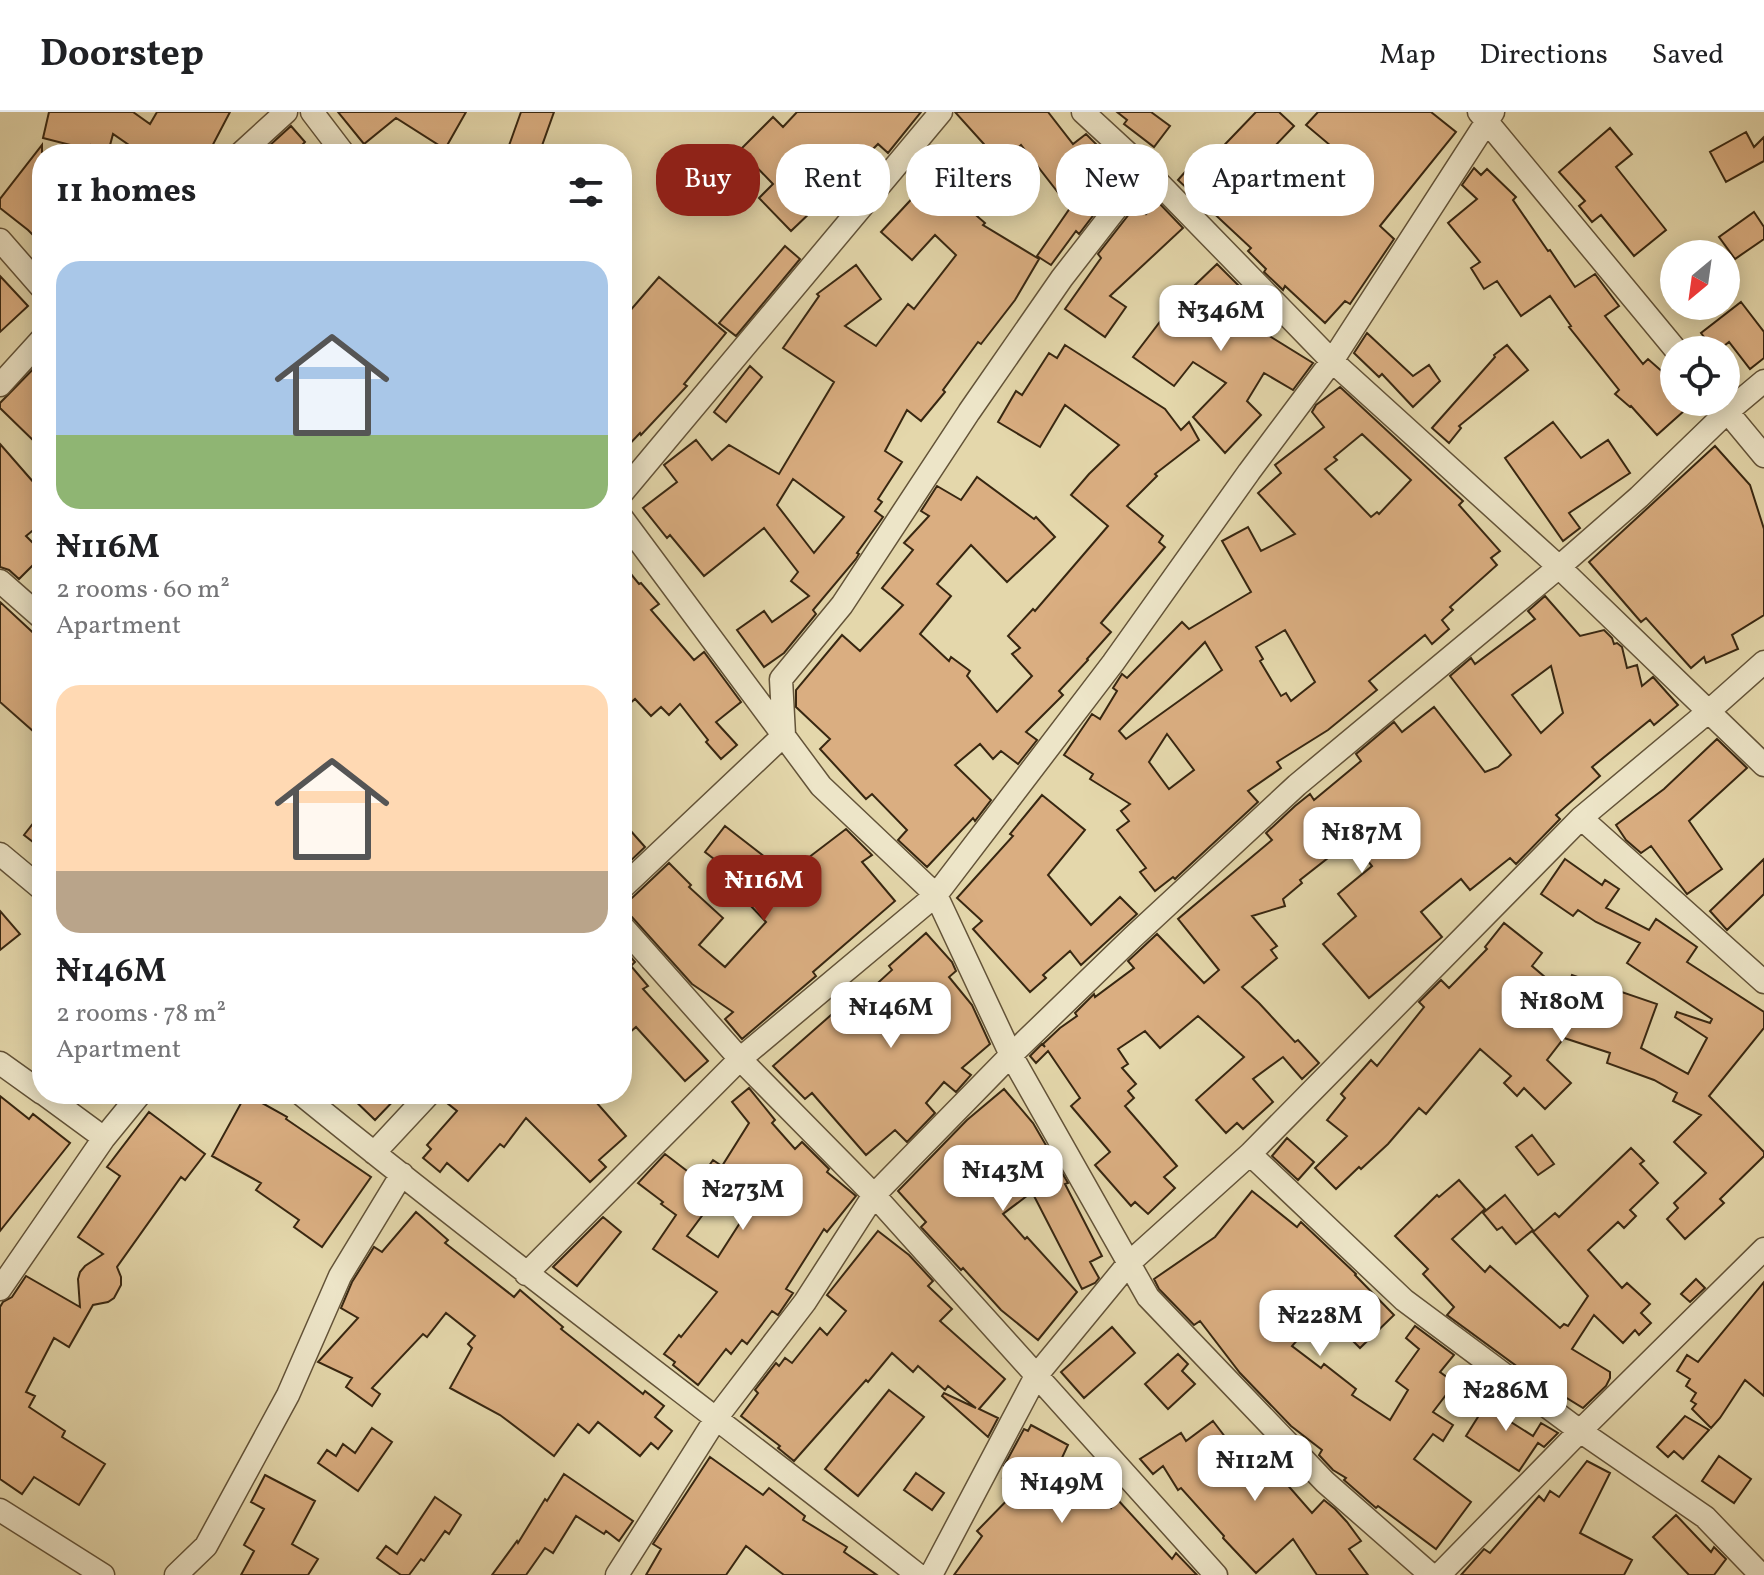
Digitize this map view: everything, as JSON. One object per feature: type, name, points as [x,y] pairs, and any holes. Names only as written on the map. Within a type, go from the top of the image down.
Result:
[{"type":"street","points":[[251,144],[286,112]]},
{"type":"street","points":[[312,112],[336,144]]},
{"type":"street","points":[[632,481],[941,112]]},
{"type":"street","points":[[1083,112],[1118,144]]},
{"type":"street","points":[[526,1274],[740,1059],[936,895],[1113,663],[1332,361],[1486,115],[1665,336]]},
{"type":"street","points":[[1168,193],[1332,361],[1559,567],[1764,765]]},
{"type":"street","points":[[632,879],[784,735],[781,679],[842,605],[1028,326],[1110,216]]},
{"type":"street","points":[[0,240],[32,277]]},
{"type":"street","points":[[0,385],[32,350]]},
{"type":"street","points":[[1740,396],[1764,381]]},
{"type":"street","points":[[617,1575],[717,1417],[805,1302],[874,1195],[1011,1055],[1297,785],[1639,497],[1715,416]]},
{"type":"street","points":[[1731,416],[1764,456]]},
{"type":"street","points":[[632,531],[821,786],[936,895],[1011,1055],[1148,1297],[1325,1482],[1431,1575]]},
{"type":"street","points":[[0,581],[32,609]]},
{"type":"street","points":[[931,1575],[1036,1376],[1129,1263],[1250,1154],[1581,818],[1764,662]]},
{"type":"street","points":[[1581,818],[1764,982]]},
{"type":"street","points":[[0,854],[32,881]]},
{"type":"street","points":[[632,937],[740,1059],[874,1195],[1216,1575]]},
{"type":"street","points":[[0,1063],[32,1085]]},
{"type":"street","points":[[58,1104],[104,1138]]},
{"type":"street","points":[[0,1289],[104,1138],[132,1104]]},
{"type":"street","points":[[313,1104],[526,1274],[717,1417],[918,1575]]},
{"type":"street","points":[[374,1153],[420,1104]]},
{"type":"street","points":[[1250,1154],[1404,1300],[1580,1431],[1705,1517],[1761,1575]]},
{"type":"street","points":[[176,1575],[206,1546],[288,1395],[340,1276],[402,1174]]},
{"type":"street","points":[[1439,1575],[1764,1249]]},
{"type":"street","points":[[0,1510],[103,1575]]},
{"type":"building","points":[[49,112],[133,112],[150,124],[157,112],[230,112],[213,144],[128,144],[113,134],[110,144],[66,144],[43,138]]},
{"type":"building","points":[[338,112],[466,112],[448,144],[437,144],[396,118],[364,144]]},
{"type":"building","points":[[521,112],[554,112],[543,144],[510,144]]},
{"type":"building","points":[[797,112],[921,112],[890,151],[890,144],[776,144],[776,216],[760,199],[773,184],[760,171],[760,144],[746,144],[773,117],[783,127]]},
{"type":"building","points":[[955,112],[1048,112],[1073,144],[1056,144],[1056,190],[1040,169],[1040,144],[984,144]]},
{"type":"building","points":[[1117,112],[1151,112],[1170,126],[1156,144],[1150,144],[1124,124],[1127,120]]},
{"type":"building","points":[[1256,112],[1279,112],[1294,126],[1277,144],[1225,144]]},
{"type":"building","points":[[1318,112],[1431,112],[1456,132],[1380,226],[1394,239],[1350,304],[1345,301],[1325,323],[1285,286],[1283,290],[1264,272],[1266,269],[1248,251],[1251,248],[1217,216],[1374,216],[1374,144],[1329,144],[1306,125]]},
{"type":"building","points":[[291,126],[305,142],[303,144],[271,144]]},
{"type":"building","points":[[1610,128],[1632,154],[1616,167],[1666,230],[1634,256],[1601,215],[1592,222],[1579,206],[1585,201],[1559,172]]},
{"type":"building","points":[[1746,132],[1754,147],[1764,137],[1764,161],[1726,182],[1710,152]]},
{"type":"building","points":[[1086,134],[1096,144],[1073,144]]},
{"type":"building","points":[[32,158],[32,234],[0,208],[0,199]]},
{"type":"building","points":[[1474,168],[1481,175],[1487,169],[1516,197],[1513,200],[1575,287],[1595,274],[1619,306],[1605,316],[1643,364],[1648,359],[1660,370],[1660,416],[1678,416],[1657,435],[1631,406],[1615,394],[1619,390],[1569,327],[1550,296],[1521,316],[1497,281],[1484,289],[1471,268],[1480,262],[1448,223],[1477,199],[1462,185]]},
{"type":"building","points":[[906,205],[906,216],[977,216],[985,223],[983,225],[1039,259],[1015,300],[981,344],[978,342],[943,390],[945,392],[921,421],[907,410],[885,451],[902,462],[878,499],[882,502],[875,511],[883,517],[857,553],[856,559],[813,610],[816,614],[784,653],[764,667],[737,630],[764,611],[772,622],[809,596],[791,581],[798,572],[764,528],[704,576],[643,508],[677,482],[664,465],[696,440],[712,460],[729,445],[779,474],[834,382],[783,348],[819,296],[817,294],[856,265],[881,299],[845,326],[876,346],[908,304],[914,309],[956,255],[935,235],[912,260],[881,232]],"holes":[[[793,479],[844,517],[814,553],[777,505]]]},
{"type":"building","points":[[1168,212],[1183,228],[1110,296],[1126,307],[1105,337],[1065,309],[1101,258],[1098,254],[1128,216],[1168,216]]},
{"type":"building","points":[[1754,212],[1764,227],[1764,239],[1740,256],[1740,240],[1721,240],[1719,237]]},
{"type":"building","points":[[776,216],[807,216],[791,231]]},
{"type":"building","points":[[1064,216],[1093,216],[1079,234],[1076,231],[1051,265],[1037,256]]},
{"type":"building","points":[[785,246],[800,259],[736,336],[719,323]]},
{"type":"building","points":[[1217,264],[1266,313],[1255,327],[1313,363],[1293,390],[1264,373],[1247,401],[1261,415],[1225,453],[1193,417],[1226,383],[1193,362],[1174,386],[1133,357],[1169,310]]},
{"type":"building","points":[[0,276],[28,306],[0,332]]},
{"type":"building","points":[[659,277],[726,333],[684,384],[687,386],[632,441],[632,308]]},
{"type":"building","points":[[1740,303],[1764,332],[1764,358],[1750,369],[1740,356],[1740,336],[1703,336],[1701,333],[1718,320],[1740,320]]},
{"type":"building","points":[[1367,333],[1413,376],[1429,365],[1440,381],[1413,407],[1382,374],[1379,377],[1354,353]]},
{"type":"building","points":[[1065,345],[1165,409],[1181,430],[1189,422],[1199,440],[1155,474],[1157,476],[1127,506],[1163,536],[1159,542],[1165,547],[1101,623],[1111,632],[1059,691],[1063,695],[1026,732],[1037,740],[1018,764],[1001,751],[993,759],[980,744],[955,765],[991,800],[975,821],[973,818],[927,867],[898,840],[907,830],[872,794],[866,799],[820,749],[830,739],[796,707],[796,690],[842,635],[860,651],[903,605],[882,588],[913,550],[904,543],[929,516],[921,511],[937,486],[961,500],[977,477],[1034,519],[1036,517],[1055,537],[1007,582],[971,545],[937,584],[951,596],[920,634],[949,661],[951,657],[970,671],[967,676],[997,712],[1032,676],[1012,654],[1020,648],[1008,636],[1033,609],[1035,611],[1108,526],[1071,495],[1119,445],[1065,405],[1040,447],[998,422],[1016,391],[1022,395],[1049,353],[1057,358]]},
{"type":"building","points":[[1507,345],[1528,370],[1459,426],[1461,428],[1449,443],[1432,428],[1494,355]]},
{"type":"building","points":[[750,366],[762,377],[726,422],[714,412]]},
{"type":"building","points":[[32,370],[32,439],[0,408],[0,403]]},
{"type":"building","points":[[1340,387],[1463,501],[1459,505],[1500,551],[1491,558],[1497,565],[1450,607],[1453,610],[1442,620],[1449,629],[1432,644],[1425,635],[1369,681],[1377,690],[1328,730],[1277,762],[1281,768],[1248,791],[1258,802],[1175,879],[1173,877],[1155,891],[1140,872],[1146,868],[1117,830],[1129,821],[1121,811],[1130,804],[1090,779],[1093,774],[1064,755],[1092,714],[1100,719],[1117,691],[1113,688],[1122,674],[1127,678],[1182,622],[1189,629],[1251,592],[1222,541],[1248,527],[1261,551],[1295,534],[1258,493],[1281,473],[1275,465],[1324,427],[1312,412],[1316,405]],"holes":[[[1362,434],[1411,480],[1379,514],[1377,512],[1371,517],[1325,469],[1337,460],[1334,457]],[[1285,630],[1315,682],[1291,701],[1286,693],[1281,696],[1260,661],[1263,659],[1256,647]],[[1205,642],[1222,670],[1126,739],[1119,731]],[[1167,734],[1194,770],[1169,789],[1149,762]]]},
{"type":"building","points":[[1553,422],[1581,458],[1608,440],[1630,473],[1569,513],[1580,528],[1563,541],[1505,458]]},
{"type":"building","points":[[0,444],[32,481],[32,531],[26,536],[32,542],[32,566],[19,579],[0,567]]},
{"type":"building","points":[[1715,446],[1750,485],[1764,529],[1764,615],[1732,635],[1738,649],[1706,663],[1704,657],[1691,668],[1646,618],[1641,622],[1589,562]]},
{"type":"building","points":[[632,575],[659,604],[651,610],[694,660],[704,652],[741,702],[716,722],[737,745],[721,759],[680,704],[669,715],[661,707],[651,716],[635,699],[632,702]]},
{"type":"building","points":[[1545,596],[1580,636],[1604,630],[1614,644],[1622,647],[1627,668],[1637,665],[1642,686],[1653,677],[1678,705],[1654,725],[1650,720],[1592,767],[1600,776],[1556,815],[1560,819],[1516,864],[1510,858],[1470,890],[1461,879],[1421,912],[1442,937],[1369,998],[1323,944],[1356,916],[1338,894],[1372,866],[1351,840],[1300,880],[1302,883],[1283,899],[1285,906],[1252,916],[1277,946],[1271,950],[1277,958],[1242,987],[1319,1063],[1302,1079],[1283,1057],[1253,1079],[1273,1102],[1243,1129],[1237,1123],[1226,1133],[1196,1100],[1244,1057],[1198,1016],[1160,1048],[1145,1031],[1118,1049],[1128,1064],[1122,1068],[1136,1084],[1128,1091],[1134,1098],[1125,1106],[1177,1166],[1164,1177],[1175,1188],[1148,1214],[1135,1202],[1131,1206],[1095,1165],[1110,1152],[1071,1106],[1080,1098],[1048,1051],[1036,1063],[1030,1056],[1042,1044],[1045,1047],[1043,1044],[1077,1016],[1075,1013],[1094,994],[1095,997],[1134,968],[1128,961],[1157,934],[1204,983],[1219,970],[1178,919],[1272,840],[1266,833],[1295,806],[1310,794],[1314,800],[1361,761],[1356,754],[1394,722],[1402,732],[1434,707],[1485,772],[1498,767],[1511,755],[1450,676],[1471,658],[1475,664],[1535,619],[1528,611]],"holes":[[[1551,666],[1563,713],[1541,733],[1512,695]]]},
{"type":"building","points":[[0,602],[32,632],[32,730],[0,702]]},
{"type":"building","points":[[1717,739],[1747,768],[1689,821],[1722,869],[1687,894],[1651,846],[1641,853],[1626,840],[1616,825],[1664,789]]},
{"type":"building","points":[[1042,795],[1085,830],[1048,875],[1091,925],[1120,897],[1137,914],[1081,965],[1070,951],[1043,975],[1046,978],[1030,992],[973,929],[982,921],[957,898],[1013,836],[1010,834]]},
{"type":"building","points":[[32,825],[32,841],[24,835]]},
{"type":"building","points":[[725,826],[787,874],[846,829],[872,855],[862,862],[895,901],[813,972],[816,976],[742,1039],[725,1019],[733,1012],[692,984],[632,917],[632,898],[669,863],[691,885],[689,887],[723,918],[699,945],[725,967],[766,922],[748,903],[758,893],[705,852]]},
{"type":"building","points":[[632,832],[645,847],[632,859]]},
{"type":"building","points":[[1565,859],[1602,885],[1605,880],[1619,889],[1606,908],[1649,930],[1656,919],[1697,947],[1687,962],[1764,1012],[1764,1028],[1709,1096],[1764,1152],[1764,1156],[1720,1199],[1724,1203],[1685,1239],[1667,1219],[1678,1208],[1674,1203],[1706,1173],[1674,1142],[1701,1115],[1673,1101],[1677,1093],[1654,1080],[1607,1063],[1610,1053],[1564,1038],[1547,1060],[1571,1083],[1545,1109],[1524,1088],[1517,1096],[1504,1083],[1511,1076],[1480,1049],[1426,1114],[1419,1108],[1388,1144],[1336,1189],[1315,1168],[1347,1136],[1327,1120],[1345,1098],[1341,1094],[1371,1060],[1377,1066],[1424,1007],[1419,1002],[1441,980],[1449,988],[1487,949],[1485,947],[1504,923],[1542,953],[1532,966],[1565,994],[1572,975],[1657,1004],[1641,1048],[1688,1074],[1707,1038],[1675,1017],[1677,1012],[1710,1023],[1712,1019],[1627,963],[1640,943],[1578,910],[1573,916],[1541,894]]},
{"type":"building","points":[[1764,859],[1764,894],[1727,930],[1710,911]]},
{"type":"building","points":[[0,911],[20,934],[0,950]]},
{"type":"building","points":[[926,933],[952,962],[956,971],[949,977],[972,1005],[990,1044],[962,1068],[971,1075],[956,1092],[944,1082],[926,1103],[935,1113],[907,1142],[895,1130],[866,1155],[812,1093],[805,1099],[773,1066],[839,1008],[844,1014],[892,970],[889,966]]},
{"type":"building","points":[[632,967],[648,986],[643,989],[708,1061],[685,1081],[636,1027],[632,1030]]},
{"type":"building","points":[[749,1088],[775,1120],[772,1123],[795,1149],[802,1142],[829,1169],[827,1172],[856,1196],[827,1232],[824,1229],[786,1289],[793,1293],[778,1315],[772,1311],[747,1344],[742,1340],[731,1354],[726,1349],[698,1385],[664,1354],[717,1292],[653,1249],[676,1215],[638,1183],[665,1154],[699,1180],[713,1160],[722,1166],[749,1123],[732,1102]],"holes":[[[719,1193],[745,1215],[718,1257],[687,1236]]]},
{"type":"building","points":[[1004,1089],[1033,1123],[1068,1183],[1065,1184],[1102,1256],[1090,1262],[1099,1278],[1082,1289],[1032,1192],[1003,1214],[1077,1292],[1038,1340],[1001,1310],[963,1268],[961,1270],[921,1227],[926,1222],[898,1191],[967,1120]]},
{"type":"building","points":[[0,1096],[29,1119],[33,1114],[70,1143],[0,1231]]},
{"type":"building","points":[[241,1104],[264,1104],[371,1177],[322,1247],[294,1227],[299,1220],[256,1190],[261,1183],[212,1156]]},
{"type":"building","points":[[358,1104],[390,1104],[375,1120]]},
{"type":"building","points":[[448,1104],[598,1104],[626,1136],[599,1160],[606,1167],[590,1182],[526,1118],[504,1147],[500,1144],[468,1181],[447,1163],[440,1172],[423,1158],[431,1149],[427,1145],[457,1111]]},
{"type":"building","points":[[149,1112],[205,1154],[185,1180],[181,1177],[117,1267],[121,1285],[114,1298],[93,1305],[69,1347],[54,1338],[26,1392],[35,1396],[29,1407],[65,1431],[62,1437],[105,1464],[79,1505],[34,1477],[22,1494],[0,1479],[0,1307],[12,1297],[26,1276],[80,1307],[80,1272],[103,1254],[78,1237],[120,1176],[107,1167]]},
{"type":"building","points":[[1532,1135],[1554,1164],[1538,1175],[1516,1147]]},
{"type":"building","points":[[1287,1138],[1314,1162],[1298,1180],[1272,1156]]},
{"type":"building","points":[[1631,1148],[1644,1161],[1640,1164],[1658,1183],[1630,1210],[1636,1216],[1624,1228],[1618,1222],[1588,1250],[1622,1288],[1627,1283],[1650,1304],[1641,1313],[1651,1323],[1639,1335],[1635,1330],[1623,1343],[1594,1315],[1572,1349],[1610,1372],[1610,1378],[1583,1408],[1545,1387],[1447,1315],[1454,1307],[1423,1274],[1428,1269],[1395,1236],[1437,1195],[1439,1197],[1459,1180],[1485,1209],[1452,1239],[1485,1272],[1490,1266],[1560,1328],[1564,1324],[1568,1326],[1588,1296],[1533,1232],[1555,1213],[1559,1217]]},
{"type":"building","points":[[1252,1191],[1297,1227],[1301,1222],[1394,1315],[1360,1348],[1323,1311],[1292,1346],[1321,1368],[1324,1364],[1356,1389],[1352,1395],[1390,1420],[1408,1390],[1396,1381],[1419,1349],[1406,1338],[1415,1326],[1454,1355],[1440,1372],[1455,1383],[1433,1412],[1453,1425],[1443,1441],[1433,1434],[1414,1459],[1471,1502],[1436,1549],[1378,1506],[1376,1508],[1344,1480],[1346,1478],[1333,1470],[1319,1455],[1322,1450],[1291,1426],[1240,1373],[1200,1321],[1194,1325],[1159,1289],[1154,1279],[1215,1237]]},
{"type":"building","points":[[1505,1195],[1533,1230],[1516,1244],[1502,1227],[1497,1230],[1483,1213]]},
{"type":"building","points":[[416,1212],[448,1240],[445,1243],[514,1297],[520,1290],[563,1327],[561,1329],[643,1394],[645,1391],[664,1406],[655,1417],[672,1431],[658,1449],[651,1443],[640,1456],[598,1422],[589,1433],[578,1424],[554,1456],[500,1415],[450,1388],[472,1348],[468,1344],[475,1336],[446,1313],[427,1337],[423,1334],[372,1388],[380,1394],[372,1406],[346,1387],[352,1378],[318,1362],[358,1318],[341,1308],[352,1282],[374,1247],[382,1252]]},
{"type":"building","points":[[603,1217],[621,1232],[577,1286],[553,1267]]},
{"type":"building","points":[[878,1231],[909,1255],[933,1281],[928,1286],[952,1309],[940,1321],[1005,1379],[979,1409],[998,1418],[988,1437],[942,1396],[944,1393],[976,1408],[948,1386],[945,1390],[918,1366],[913,1372],[892,1353],[794,1461],[741,1416],[758,1393],[755,1390],[776,1363],[779,1366],[785,1358],[792,1363],[820,1328],[827,1335],[846,1311],[827,1295]]},
{"type":"building","points":[[1696,1279],[1705,1288],[1690,1302],[1681,1294]]},
{"type":"building","points":[[1764,1282],[1764,1396],[1745,1380],[1711,1428],[1692,1409],[1696,1404],[1691,1401],[1696,1393],[1686,1386],[1690,1379],[1677,1371],[1687,1355],[1698,1362]]},
{"type":"building","points":[[1112,1327],[1135,1353],[1084,1398],[1061,1372]]},
{"type":"building","points":[[1178,1354],[1188,1364],[1182,1371],[1195,1384],[1168,1409],[1145,1384]]},
{"type":"building","points":[[889,1390],[924,1417],[858,1496],[825,1469]]},
{"type":"building","points":[[1495,1390],[1513,1402],[1503,1417],[1533,1436],[1541,1423],[1558,1433],[1544,1447],[1538,1443],[1519,1471],[1466,1436]]},
{"type":"building","points":[[1685,1416],[1709,1430],[1683,1459],[1674,1451],[1668,1457],[1657,1447]]},
{"type":"building","points":[[1213,1421],[1242,1459],[1257,1443],[1275,1460],[1270,1465],[1312,1513],[1324,1500],[1335,1509],[1361,1541],[1349,1549],[1368,1575],[1317,1575],[1293,1539],[1256,1573],[1181,1488],[1178,1490],[1163,1466],[1153,1474],[1140,1459],[1181,1433],[1186,1441]]},
{"type":"building","points":[[1031,1425],[1068,1445],[1060,1462],[1111,1508],[1118,1500],[1172,1559],[1176,1553],[1197,1575],[954,1575],[982,1536],[977,1531],[1020,1487],[1003,1478],[1009,1469],[1004,1466],[1024,1429],[1028,1431]]},
{"type":"building","points":[[372,1428],[392,1442],[358,1491],[318,1463],[327,1450],[336,1456],[343,1444],[355,1453]]},
{"type":"building","points":[[1719,1456],[1751,1479],[1734,1503],[1702,1481]]},
{"type":"building","points":[[710,1457],[763,1495],[769,1488],[805,1516],[803,1520],[847,1547],[844,1552],[877,1575],[784,1575],[746,1546],[726,1575],[646,1575],[661,1549],[653,1544]]},
{"type":"building","points":[[1587,1461],[1610,1473],[1580,1533],[1632,1560],[1624,1575],[1461,1575],[1484,1549],[1490,1553],[1539,1496],[1544,1501],[1550,1491],[1559,1497]]},
{"type":"building","points":[[916,1473],[944,1493],[932,1510],[904,1490]]},
{"type":"building","points":[[564,1474],[633,1521],[619,1541],[576,1516],[553,1553],[545,1548],[526,1575],[492,1575],[518,1543]]},
{"type":"building","points":[[265,1475],[315,1501],[292,1544],[318,1559],[308,1575],[241,1575],[254,1551],[244,1545],[264,1509],[251,1502]]},
{"type":"building","points":[[435,1497],[461,1515],[449,1534],[445,1531],[424,1561],[421,1559],[409,1575],[401,1575],[377,1558],[386,1546],[397,1554]]},
{"type":"building","points":[[1676,1515],[1711,1552],[1714,1547],[1726,1559],[1714,1575],[1689,1575],[1653,1537]]}]
